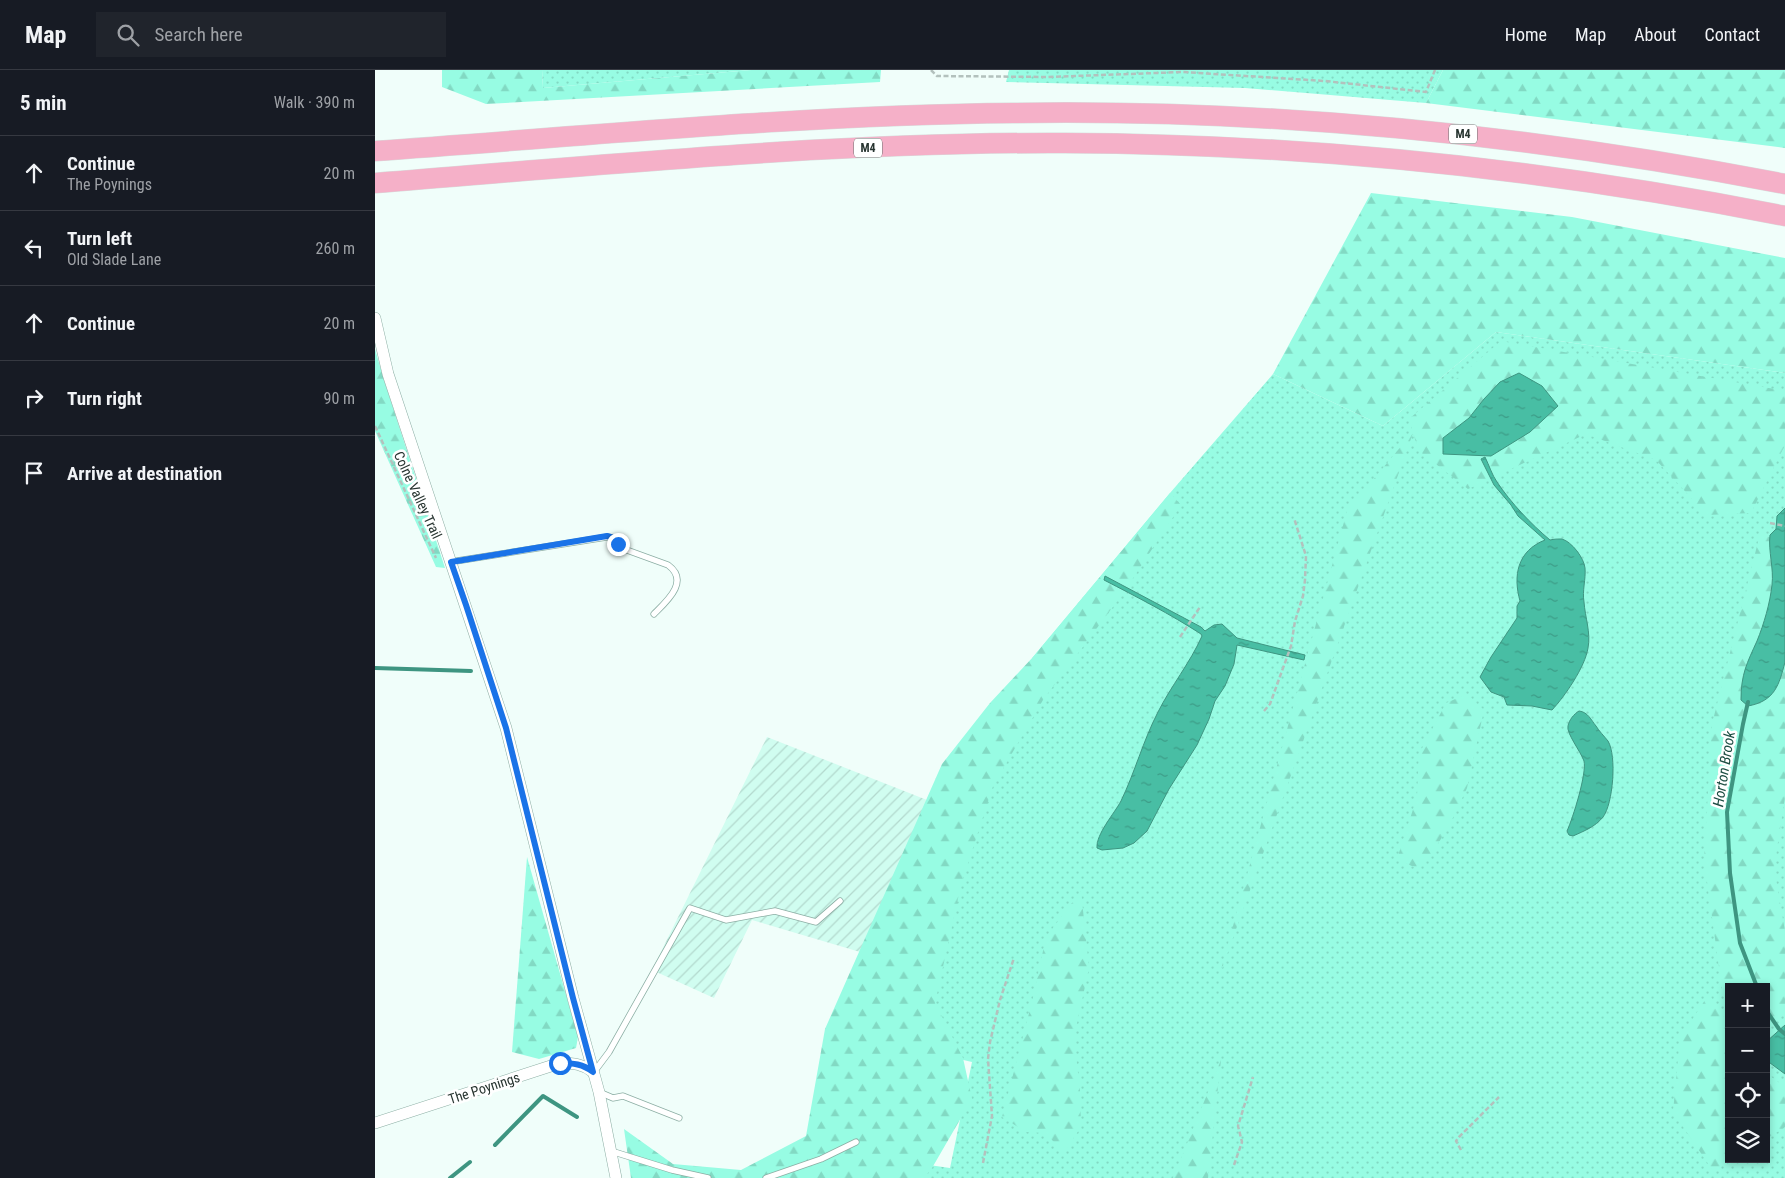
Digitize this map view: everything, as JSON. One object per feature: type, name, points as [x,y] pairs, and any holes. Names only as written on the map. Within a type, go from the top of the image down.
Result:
[{"type":"highway","name":"M4","points":[[375,151],[815,120],[1014,112],[1137,113],[1291,119],[1475,135],[1642,158],[1785,184]]},
{"type":"highway","name":"M4","points":[[375,183],[839,149],[1015,144],[1163,145],[1286,151],[1461,165],[1630,188],[1785,216]]},
{"type":"street","points":[[375,318],[388,374],[506,728],[571,989],[599,1092],[616,1178]]},
{"type":"street","name":"The Poynings","points":[[375,1123],[560,1063],[573,1063],[587,1067],[593,1072]]},
{"type":"lane","points":[[451,562],[607,536],[614,538],[624,549],[668,565],[674,570],[678,577],[674,592],[654,614]]},
{"type":"lane","points":[[593,1072],[609,1052],[690,908],[726,920],[775,911],[816,922],[840,901]]},
{"type":"lane","points":[[599,1092],[613,1098],[623,1096],[679,1118]]},
{"type":"lane","points":[[766,1178],[821,1159],[856,1142]]},
{"type":"lane","points":[[611,1151],[672,1170],[708,1178]]},
{"type":"path","points":[[931,70],[937,76],[1048,77],[1183,72],[1325,81],[1426,92],[1435,70]]},
{"type":"path","name":"Colne Valley Trail","points":[[375,426],[438,562],[451,562]]},
{"type":"path","points":[[1265,712],[1270,704],[1288,655],[1295,621],[1303,596],[1306,556],[1294,518]]},
{"type":"path","points":[[1770,523],[1785,526]]},
{"type":"path","points":[[1180,637],[1200,607]]},
{"type":"path","points":[[983,1163],[992,1116],[988,1059],[990,1042],[1000,1000],[1014,958]]},
{"type":"path","points":[[1234,1165],[1242,1142],[1238,1126],[1253,1078]]},
{"type":"path","points":[[1461,1150],[1456,1141],[1499,1097]]},
{"type":"shaded area","points":[[767,737],[927,800],[860,952],[752,920],[714,998],[652,970]]},
{"type":"green space","points":[[442,70],[542,70],[543,88],[751,70],[881,70],[880,82],[486,104],[442,87]]},
{"type":"green space","points":[[542,70],[751,70],[543,88]]},
{"type":"green space","points":[[1009,70],[1443,70],[1426,103],[1245,88],[1006,82]]},
{"type":"green space","points":[[1443,70],[1785,70],[1785,148],[1426,103]]},
{"type":"green space","points":[[1371,193],[1572,217],[1785,258],[1785,373],[1496,332],[1383,426],[1273,374]]},
{"type":"green space","points":[[1496,332],[1785,373],[1785,1178],[884,1178],[887,1159],[950,1168],[972,1062],[912,1048],[877,963],[1033,657],[1170,493],[1273,374],[1383,426]]},
{"type":"green space","points":[[1501,341],[1785,391],[1785,445],[1751,513],[1707,515],[1656,460],[1586,434],[1468,489],[1419,451],[1413,433],[1219,977],[1347,511],[1413,432],[1409,419]],"holes":[[[1484,399],[1558,406],[1530,432],[1491,456],[1443,454],[1443,438],[1469,418]]]},
{"type":"green space","points":[[375,349],[445,568],[436,567],[375,431]]},
{"type":"green space","points":[[1170,493],[1181,505],[1124,592],[1043,700],[993,786],[961,885],[935,1003],[963,1058],[972,1099],[932,1168],[924,1178],[631,1178],[624,1129],[673,1164],[741,1170],[806,1136],[825,1029],[942,764],[990,703],[1033,657]]},
{"type":"green space","points":[[1760,534],[1785,542],[1785,797],[1774,868],[1785,931],[1785,1014],[1770,1025],[1770,983],[1725,983],[1725,999],[1723,996],[1704,860],[1712,724]]},
{"type":"green space","points":[[1467,694],[1484,710],[1467,788],[1448,828],[1428,859],[1416,868],[1397,859],[1417,797],[1419,754],[1446,703]]},
{"type":"green space","points":[[527,857],[578,1037],[576,1048],[539,1059],[512,1052]]},
{"type":"green space","points":[[1081,891],[1089,968],[1074,1037],[1080,1091],[1081,1127],[1064,1152],[1045,1133],[1026,1132],[1002,1117],[1032,1002],[1046,937]]},
{"type":"green space","points":[[1709,994],[1725,1019],[1726,1163],[1713,1171],[1673,1112],[1680,1038]]},
{"type":"green space","points":[[1221,1060],[1208,1178],[1173,1178]]},
{"type":"green space","points":[[1770,1076],[1785,1087],[1785,1127],[1770,1136]]},
{"type":"water","points":[[1519,373],[1542,386],[1558,406],[1530,432],[1491,456],[1443,454],[1443,438],[1469,418],[1500,382]]},
{"type":"water","points":[[1485,457],[1497,482],[1522,513],[1550,540],[1562,539],[1570,543],[1584,564],[1584,598],[1588,648],[1583,664],[1574,681],[1552,710],[1532,706],[1507,705],[1504,697],[1491,692],[1480,677],[1517,618],[1517,606],[1520,601],[1517,582],[1519,565],[1528,551],[1545,540],[1518,516],[1494,485],[1481,459]]},
{"type":"water","points":[[1785,508],[1785,662],[1778,685],[1770,696],[1757,704],[1748,706],[1741,700],[1743,676],[1762,628],[1770,599],[1772,566],[1770,535],[1776,529],[1777,516]]},
{"type":"water","points":[[1105,576],[1201,627],[1205,631],[1214,625],[1222,624],[1237,638],[1305,655],[1304,660],[1237,645],[1234,664],[1225,686],[1215,701],[1197,745],[1169,789],[1147,831],[1134,843],[1123,848],[1102,850],[1097,848],[1099,837],[1121,801],[1158,712],[1202,636],[1165,613],[1104,580]]},
{"type":"water","points":[[1579,711],[1589,717],[1608,741],[1611,748],[1613,780],[1609,802],[1603,817],[1593,826],[1573,836],[1569,835],[1567,831],[1579,796],[1584,761],[1569,733],[1568,726],[1572,717]]},
{"type":"water","points":[[1785,1025],[1785,1074],[1770,1063],[1770,1038]]},
{"type":"waterway","points":[[375,668],[471,671]]},
{"type":"waterway","name":"Horton Brook","points":[[1748,702],[1727,812],[1730,873],[1740,943],[1755,983]]},
{"type":"waterway","name":"Horton Brook","points":[[1770,1016],[1785,1034]]},
{"type":"waterway","points":[[495,1145],[543,1096],[577,1117]]},
{"type":"waterway","points":[[450,1178],[470,1162]]},
{"type":"route","points":[[560,1063],[573,1063],[587,1067],[593,1072],[506,728],[451,562],[607,536],[614,538],[618,544]]}]
